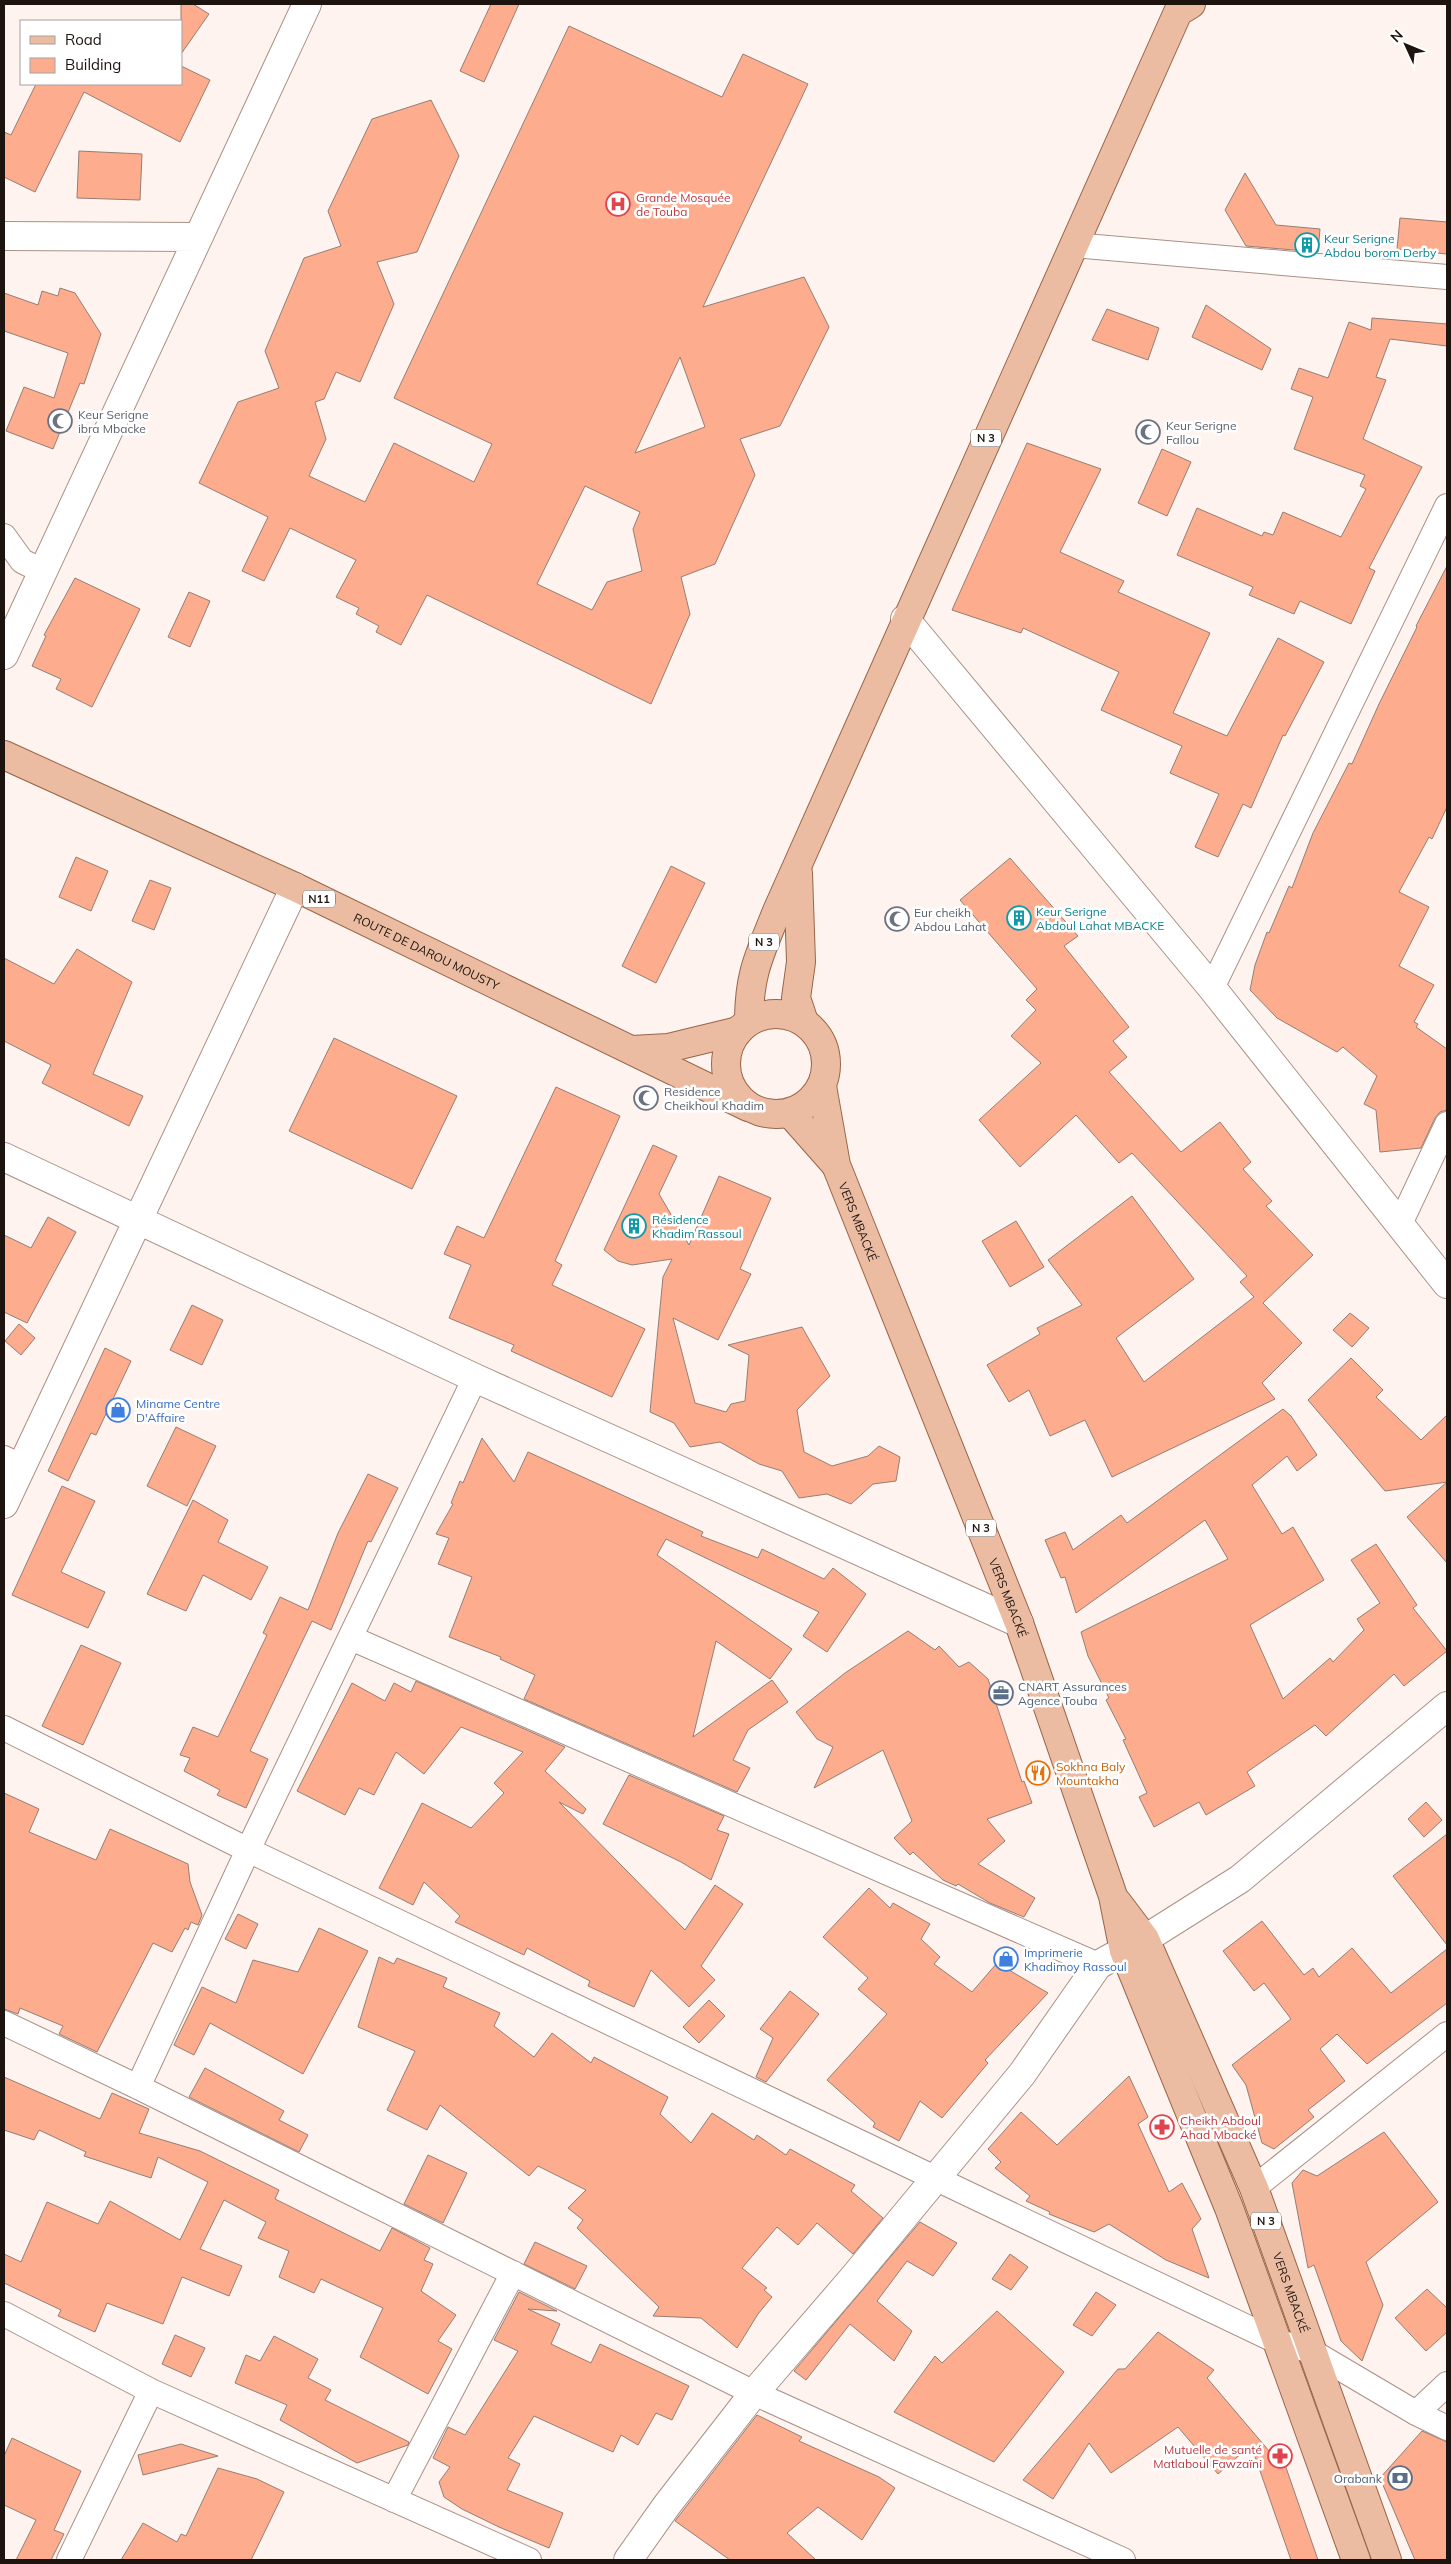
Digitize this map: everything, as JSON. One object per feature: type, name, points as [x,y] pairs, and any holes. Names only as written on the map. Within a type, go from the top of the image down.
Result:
[{"type":"main road","name":"N 3","points":[[744,1026],[754,965],[777,911],[798,867],[905,619],[1183,6]]},
{"type":"main road","name":"ROUTE DE DAROU MOUSTY","points":[[4,755],[295,887],[631,1050],[668,1070],[714,1089],[748,1107]]},
{"type":"main road","name":"N 3","points":[[798,867],[801,962],[796,998],[804,1022]]},
{"type":"main road","points":[[631,1050],[668,1048],[744,1026],[777,1014],[804,1022],[819,1038],[826,1058],[827,1071],[822,1086],[814,1098],[803,1108],[790,1113],[775,1115],[761,1113],[748,1107],[730,1086],[726,1072],[726,1057],[730,1043],[744,1026]]},
{"type":"main road","name":"VERS MBACKÉ","points":[[822,1086],[836,1165],[1019,1624],[1113,1896],[1254,2188],[1387,2560]]},
{"type":"main road","name":"VERS MBACKÉ","points":[[790,1113],[836,1165]]},
{"type":"main road","name":"VERS MBACKÉ","points":[[1135,1945],[1356,2560]]},
{"type":"street","points":[[4,655],[307,4]]},
{"type":"street","points":[[4,236],[198,237]]},
{"type":"street","points":[[1073,246],[1447,277]]},
{"type":"street","points":[[1212,988],[1447,506]]},
{"type":"street","points":[[4,536],[22,561],[42,571]]},
{"type":"street","points":[[905,619],[1212,988],[1447,1284]]},
{"type":"street","points":[[4,1504],[12,1462],[137,1221],[295,887]]},
{"type":"street","points":[[1400,1224],[1447,1124]]},
{"type":"street","points":[[4,1157],[475,1378],[1019,1624]]},
{"type":"street","points":[[138,2086],[248,1850],[475,1378]]},
{"type":"street","points":[[351,1638],[1098,1965]]},
{"type":"street","points":[[628,2560],[667,2505],[754,2393],[1022,2074],[1098,1965],[1135,1945],[1240,1879],[1447,1706]]},
{"type":"street","points":[[4,1728],[248,1850],[936,2178],[1276,2340],[1311,2351],[1416,2413],[1447,2428]]},
{"type":"street","points":[[4,2023],[138,2086],[754,2393],[1123,2560]]},
{"type":"street","points":[[1254,2188],[1447,2034]]},
{"type":"street","points":[[394,2500],[513,2273]]},
{"type":"street","points":[[4,2314],[151,2391],[529,2560]]},
{"type":"street","points":[[1416,2413],[1447,2384]]},
{"type":"street","points":[[69,2560],[151,2391]]},
{"type":"building","points":[[181,4],[193,4],[209,14],[182,53],[182,20]]},
{"type":"building","points":[[491,4],[519,4],[484,82],[460,71]]},
{"type":"building","points":[[569,26],[722,97],[743,54],[808,84],[703,307],[804,277],[829,327],[780,426],[740,439],[755,475],[715,564],[681,577],[690,614],[651,704],[427,595],[401,645],[376,632],[379,626],[356,614],[359,608],[336,597],[356,560],[290,528],[264,581],[242,571],[268,517],[199,483],[238,402],[279,388],[265,351],[304,258],[341,246],[328,211],[372,119],[431,100],[459,156],[417,252],[377,262],[394,304],[360,382],[336,372],[324,399],[315,402],[326,439],[309,476],[365,502],[394,443],[474,482],[492,444],[394,398]],"holes":[[[680,357],[705,427],[635,453]],[[585,486],[640,512],[633,529],[642,571],[607,582],[592,610],[537,584]]]},
{"type":"building","points":[[182,66],[210,80],[180,142],[84,92],[35,192],[4,177],[4,132],[11,135],[36,85],[182,85]]},
{"type":"building","points":[[79,151],[142,154],[140,200],[77,198]]},
{"type":"building","points":[[1245,173],[1276,225],[1320,229],[1318,252],[1246,246],[1225,210]]},
{"type":"building","points":[[1400,218],[1447,222],[1447,254],[1397,249]]},
{"type":"building","points":[[60,288],[75,293],[101,334],[84,384],[80,383],[53,449],[6,431],[24,387],[54,398],[68,353],[4,331],[4,293],[38,305],[42,291],[58,296]]},
{"type":"building","points":[[1206,305],[1271,349],[1262,370],[1192,337]]},
{"type":"building","points":[[1107,309],[1159,328],[1148,360],[1092,340]]},
{"type":"building","points":[[1372,318],[1447,324],[1447,346],[1390,339],[1376,377],[1386,380],[1363,439],[1422,467],[1369,568],[1375,571],[1351,624],[1300,601],[1294,614],[1249,595],[1253,587],[1177,555],[1197,508],[1262,536],[1264,532],[1273,535],[1283,512],[1341,537],[1366,489],[1360,486],[1365,475],[1294,449],[1313,397],[1291,389],[1299,368],[1328,378],[1349,322],[1371,330]]},
{"type":"building","points":[[1027,443],[1101,469],[1060,552],[1124,581],[1118,592],[1210,633],[1173,713],[1227,736],[1278,638],[1324,662],[1285,736],[1283,735],[1251,808],[1243,804],[1218,857],[1195,847],[1219,794],[1170,773],[1182,746],[1101,710],[1119,672],[1023,628],[1021,633],[952,610]]},
{"type":"building","name":"Keur Serigne Fallou","points":[[1162,449],[1191,462],[1167,516],[1138,503]]},
{"type":"building","points":[[1447,566],[1447,807],[1432,839],[1429,837],[1399,892],[1429,907],[1399,966],[1434,985],[1414,1022],[1418,1024],[1416,1027],[1447,1049],[1447,1110],[1440,1112],[1435,1118],[1421,1148],[1380,1152],[1376,1110],[1364,1104],[1377,1076],[1343,1047],[1337,1052],[1277,1018],[1250,990],[1255,965],[1267,932],[1269,933],[1289,886],[1292,888],[1313,833],[1349,763],[1352,764],[1416,626]]},
{"type":"building","points":[[75,578],[140,609],[92,707],[56,689],[61,679],[32,666],[46,636],[44,635]]},
{"type":"building","points":[[189,592],[210,601],[190,647],[168,637]]},
{"type":"building","points":[[76,857],[108,871],[91,911],[59,897]]},
{"type":"building","points":[[1010,858],[1078,936],[1064,946],[1129,1027],[1113,1041],[1127,1057],[1109,1072],[1181,1152],[1220,1122],[1251,1162],[1243,1169],[1272,1201],[1266,1206],[1313,1255],[1263,1303],[1302,1343],[1262,1383],[1275,1399],[1112,1477],[1085,1420],[1050,1436],[1029,1390],[1009,1402],[987,1365],[1040,1334],[1037,1328],[1082,1305],[1048,1260],[1132,1196],[1194,1279],[1116,1338],[1144,1382],[1254,1297],[1240,1282],[1247,1276],[1132,1153],[1119,1163],[1076,1115],[1020,1167],[979,1120],[1041,1063],[1011,1036],[1036,1010],[1026,1000],[1037,989],[960,900]]},
{"type":"building","points":[[671,866],[705,883],[656,983],[622,966]]},
{"type":"building","points":[[150,880],[171,888],[154,930],[132,921]]},
{"type":"building","points":[[77,949],[132,982],[93,1074],[143,1096],[129,1126],[42,1083],[51,1065],[4,1041],[4,958],[54,984]]},
{"type":"building","points":[[334,1038],[457,1096],[412,1189],[289,1131]]},
{"type":"building","points":[[556,1087],[620,1116],[555,1261],[562,1265],[552,1285],[645,1329],[612,1397],[511,1351],[514,1345],[449,1318],[471,1265],[444,1254],[457,1226],[484,1238]]},
{"type":"building","points":[[653,1145],[677,1156],[659,1194],[689,1245],[719,1176],[771,1198],[740,1269],[751,1274],[718,1340],[673,1318],[695,1403],[726,1412],[731,1404],[745,1401],[749,1355],[728,1345],[802,1327],[830,1376],[797,1410],[804,1452],[832,1466],[868,1456],[879,1446],[900,1457],[896,1481],[873,1484],[851,1504],[827,1494],[799,1498],[782,1471],[759,1464],[720,1442],[690,1447],[674,1423],[650,1412],[663,1277],[672,1259],[632,1265],[618,1261],[604,1250]]},
{"type":"building","points":[[48,1217],[76,1232],[27,1323],[4,1312],[4,1235],[31,1248]]},
{"type":"building","points":[[1016,1221],[1044,1267],[1010,1287],[982,1241]]},
{"type":"building","points":[[192,1305],[223,1320],[202,1365],[170,1350]]},
{"type":"building","points":[[1350,1313],[1369,1328],[1352,1347],[1333,1330]]},
{"type":"building","points":[[19,1324],[35,1338],[21,1355],[5,1341]]},
{"type":"building","points":[[105,1348],[131,1361],[96,1435],[91,1433],[68,1481],[48,1471]]},
{"type":"building","points":[[1351,1358],[1383,1390],[1376,1397],[1421,1440],[1447,1415],[1447,1482],[1385,1491],[1308,1400]]},
{"type":"building","points":[[1283,1409],[1291,1416],[1317,1455],[1297,1471],[1287,1456],[1252,1485],[1282,1534],[1293,1527],[1324,1580],[1250,1625],[1283,1699],[1330,1658],[1333,1662],[1364,1630],[1357,1619],[1380,1603],[1351,1560],[1376,1544],[1417,1605],[1413,1608],[1447,1651],[1404,1686],[1394,1674],[1326,1736],[1315,1725],[1247,1772],[1255,1786],[1206,1815],[1199,1802],[1154,1827],[1139,1797],[1147,1793],[1123,1740],[1126,1739],[1106,1700],[1109,1698],[1088,1656],[1081,1632],[1228,1559],[1205,1520],[1076,1613],[1065,1577],[1061,1578],[1045,1540],[1065,1532],[1073,1550],[1121,1515],[1127,1523]]},
{"type":"building","points":[[176,1427],[216,1446],[187,1506],[147,1486]]},
{"type":"building","points":[[482,1438],[514,1482],[528,1452],[703,1532],[701,1536],[758,1558],[762,1549],[824,1579],[833,1568],[866,1594],[827,1652],[803,1636],[819,1612],[666,1539],[657,1555],[792,1649],[770,1679],[716,1641],[693,1737],[772,1680],[788,1702],[748,1730],[733,1760],[750,1768],[737,1792],[524,1699],[535,1675],[500,1659],[501,1657],[449,1637],[472,1577],[438,1564],[449,1538],[436,1534],[453,1504],[451,1503],[460,1481],[463,1483]]},
{"type":"building","points":[[368,1474],[398,1488],[371,1542],[368,1541],[331,1630],[312,1621],[250,1751],[268,1759],[246,1808],[217,1795],[220,1790],[184,1771],[190,1758],[180,1755],[193,1727],[218,1737],[267,1635],[263,1633],[280,1597],[308,1610],[338,1533]]},
{"type":"building","points":[[1447,1482],[1447,1563],[1407,1517]]},
{"type":"building","points":[[62,1486],[95,1501],[61,1572],[105,1592],[88,1628],[12,1595]]},
{"type":"building","points":[[193,1500],[228,1520],[218,1542],[268,1567],[251,1600],[203,1575],[186,1611],[147,1594]]},
{"type":"building","points":[[908,1631],[935,1650],[939,1646],[959,1667],[969,1662],[988,1679],[1022,1782],[1024,1781],[1032,1803],[987,1819],[1005,1841],[978,1864],[1035,1898],[1024,1917],[990,1903],[958,1884],[956,1886],[943,1880],[913,1852],[910,1855],[894,1838],[912,1821],[883,1750],[814,1788],[833,1747],[817,1739],[796,1712],[845,1673]]},
{"type":"building","points":[[81,1645],[121,1663],[83,1745],[42,1726]]},
{"type":"building","points":[[416,1681],[565,1747],[545,1771],[586,1809],[583,1814],[559,1802],[685,1930],[715,1885],[743,1904],[701,1966],[715,1980],[689,2007],[651,1970],[634,2007],[588,1986],[590,1981],[527,1948],[524,1955],[455,1922],[460,1916],[424,1882],[413,1905],[379,1888],[422,1803],[471,1828],[504,1793],[494,1783],[523,1752],[461,1727],[424,1774],[396,1752],[374,1795],[359,1788],[345,1815],[297,1791],[352,1683],[385,1701],[394,1683],[411,1692]]},
{"type":"building","points":[[629,1775],[724,1816],[717,1830],[729,1834],[711,1880],[681,1862],[603,1824]]},
{"type":"building","points":[[4,1793],[39,1809],[29,1832],[96,1860],[110,1829],[188,1864],[190,1882],[202,1915],[198,1925],[191,1922],[188,1930],[185,1928],[172,1952],[153,1943],[97,2052],[59,2034],[63,2026],[20,2008],[18,2014],[4,2009]]},
{"type":"building","points":[[1426,1802],[1442,1820],[1424,1837],[1408,1819]]},
{"type":"building","points":[[1447,1834],[1447,1945],[1393,1876]]},
{"type":"building","points":[[869,1888],[890,1908],[893,1903],[930,1924],[921,1939],[940,1957],[934,1964],[972,1992],[997,1963],[1048,1993],[985,2060],[988,2063],[942,2118],[920,2101],[899,2141],[873,2127],[875,2123],[827,2080],[887,2014],[858,1989],[868,1978],[823,1937]]},
{"type":"building","points":[[238,1914],[258,1924],[246,1949],[225,1939]]},
{"type":"building","points":[[1262,1921],[1304,1975],[1313,1968],[1319,1977],[1352,1948],[1391,1993],[1447,1949],[1447,2003],[1367,2064],[1337,2034],[1320,2049],[1345,2081],[1308,2110],[1314,2117],[1274,2149],[1262,2143],[1246,2085],[1232,2065],[1291,2019],[1264,1983],[1254,1991],[1223,1951]]},
{"type":"building","points":[[319,1928],[368,1951],[303,2074],[210,2023],[194,2055],[174,2045],[202,1987],[236,2003],[253,1960],[298,1972]]},
{"type":"building","points":[[379,1957],[394,1964],[397,1958],[447,1978],[443,1987],[500,2013],[494,2026],[534,2057],[552,2033],[591,2063],[594,2057],[668,2097],[660,2114],[691,2143],[712,2113],[754,2140],[757,2135],[786,2155],[790,2149],[855,2185],[851,2191],[883,2218],[853,2254],[817,2223],[798,2245],[777,2227],[742,2268],[767,2288],[764,2290],[772,2297],[758,2314],[737,2348],[701,2318],[653,2316],[659,2307],[577,2228],[583,2220],[568,2208],[586,2190],[538,2166],[529,2176],[440,2105],[427,2130],[387,2110],[415,2051],[358,2027]]},
{"type":"building","points":[[790,1991],[819,2014],[766,2082],[756,2077],[773,2038],[760,2029]]},
{"type":"building","points":[[709,2000],[725,2016],[699,2043],[683,2027]]},
{"type":"building","points":[[205,2068],[284,2111],[279,2120],[308,2135],[299,2152],[189,2097]]},
{"type":"building","points":[[1129,2076],[1148,2117],[1138,2124],[1169,2192],[1182,2183],[1201,2219],[1192,2229],[1209,2278],[1166,2260],[1109,2224],[1094,2232],[1049,2214],[1050,2212],[1026,2201],[1030,2196],[995,2168],[1001,2162],[988,2149],[1021,2112],[1057,2145]]},
{"type":"building","points":[[4,2077],[100,2119],[112,2093],[149,2109],[139,2133],[200,2151],[279,2190],[275,2199],[380,2251],[392,2228],[430,2248],[424,2260],[433,2264],[421,2291],[456,2315],[438,2341],[452,2349],[428,2394],[360,2357],[383,2308],[321,2279],[314,2293],[279,2277],[289,2251],[258,2238],[266,2222],[224,2200],[200,2249],[242,2266],[229,2296],[182,2277],[163,2324],[107,2303],[95,2332],[58,2316],[61,2310],[4,2283],[4,2254],[21,2262],[47,2202],[98,2224],[110,2201],[180,2240],[208,2182],[158,2157],[151,2178],[84,2156],[86,2152],[39,2130],[34,2140],[4,2130]]},
{"type":"building","points":[[1384,2132],[1438,2202],[1366,2262],[1383,2305],[1362,2361],[1341,2341],[1314,2265],[1308,2268],[1292,2183],[1303,2170],[1317,2176]]},
{"type":"building","points":[[428,2155],[467,2173],[443,2223],[404,2204]]},
{"type":"building","points":[[920,2222],[957,2243],[933,2276],[907,2261],[877,2301],[912,2331],[894,2361],[850,2324],[806,2380],[794,2371]]},
{"type":"building","points":[[535,2242],[587,2266],[575,2289],[524,2264]]},
{"type":"building","points":[[1010,2254],[1028,2267],[1011,2290],[992,2279]]},
{"type":"building","points":[[1427,2289],[1447,2308],[1447,2332],[1426,2351],[1395,2318]]},
{"type":"building","points":[[519,2292],[557,2311],[528,2309],[560,2324],[551,2344],[591,2363],[600,2344],[689,2386],[672,2420],[656,2413],[638,2445],[621,2435],[613,2452],[534,2416],[508,2458],[520,2464],[507,2490],[563,2513],[549,2548],[499,2527],[462,2509],[444,2497],[439,2482],[450,2467],[433,2458],[448,2427],[465,2435],[518,2351],[494,2340]]},
{"type":"building","points":[[1096,2292],[1116,2305],[1092,2336],[1073,2325]]},
{"type":"building","points":[[997,2311],[1064,2372],[994,2462],[894,2412],[935,2356],[942,2363]]},
{"type":"building","points":[[1158,2332],[1214,2370],[1207,2378],[1275,2458],[1282,2456],[1318,2560],[1291,2560],[1251,2445],[1218,2474],[1178,2427],[1111,2473],[1089,2443],[1053,2499],[1023,2480],[1118,2369],[1125,2369]]},
{"type":"building","points":[[175,2335],[205,2348],[191,2377],[162,2364]]},
{"type":"building","points":[[274,2336],[318,2359],[308,2378],[331,2390],[325,2400],[409,2442],[408,2445],[357,2463],[280,2420],[287,2405],[235,2383],[246,2355],[260,2361]]},
{"type":"building","points":[[757,2415],[802,2437],[799,2441],[879,2477],[895,2488],[862,2540],[818,2507],[787,2533],[816,2560],[730,2560],[675,2521]]},
{"type":"building","points":[[1422,2431],[1447,2442],[1447,2560],[1415,2560],[1380,2478]]},
{"type":"building","points":[[12,2438],[81,2471],[54,2530],[64,2534],[51,2560],[16,2560],[36,2520],[4,2505],[4,2456]]},
{"type":"building","points":[[181,2444],[218,2456],[143,2475],[138,2455]]},
{"type":"building","points":[[218,2468],[257,2479],[284,2492],[251,2560],[121,2560],[143,2523],[177,2542],[181,2534],[186,2536]]},
{"type":"place","name":"Grande Mosquée de Touba","points":[[618,204]]},
{"type":"place","name":"Keur Serigne Abdou borom Derby","points":[[1307,245]]},
{"type":"place","name":"Keur Serigne ibra Mbacke","points":[[60,421]]},
{"type":"place","name":"Keur Serigne Fallou","points":[[1148,432]]},
{"type":"place","name":"Keur Serigne Abdoul Lahat MBACKE","points":[[1019,918]]},
{"type":"place","name":"Eur cheikh Abdou Lahat","points":[[897,919]]},
{"type":"place","name":"Residence Cheikhoul Khadim","points":[[646,1098]]},
{"type":"place","name":"Résidence Khadim Rassoul","points":[[634,1226]]},
{"type":"place","name":"Miname Centre D'Affaire","points":[[118,1410]]},
{"type":"place","name":"CNART Assurances Agence Touba","points":[[1001,1693]]},
{"type":"place","name":"Sokhna Baly Mountakha","points":[[1038,1773]]},
{"type":"place","name":"Imprimerie Khadimoy Rassoul","points":[[1006,1959]]},
{"type":"place","name":"Cheikh Abdoul Ahad Mbacké","points":[[1162,2127]]},
{"type":"place","name":"Mutuelle de santé Matlaboul Fawzaïni","points":[[1280,2456]]},
{"type":"place","name":"Orabank","points":[[1400,2478]]}]
